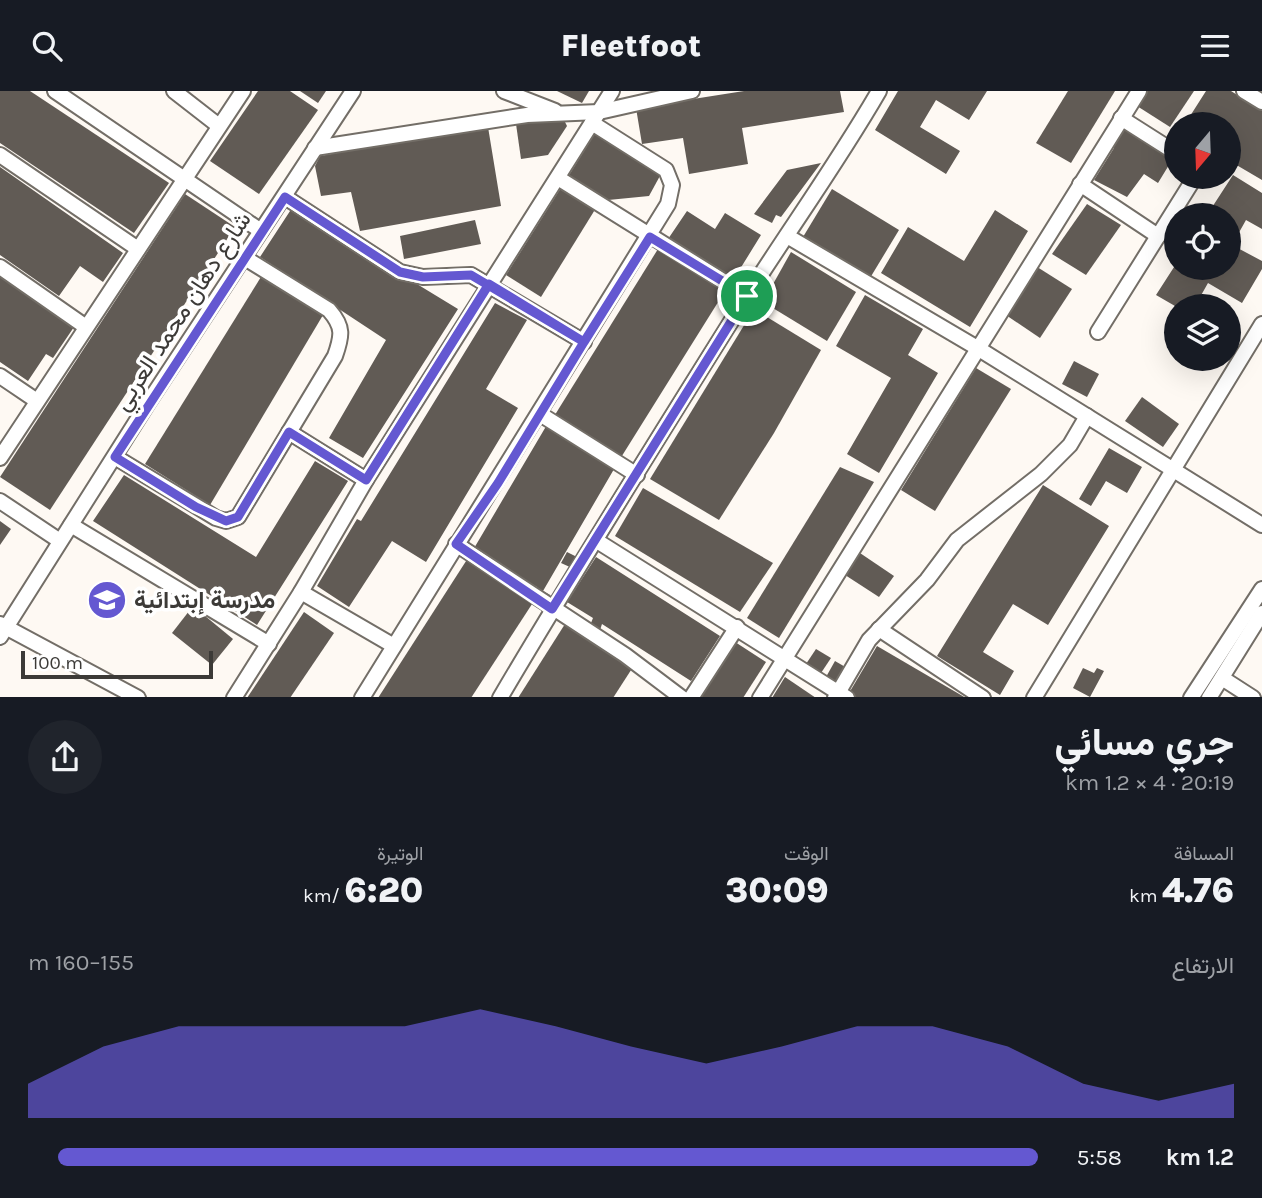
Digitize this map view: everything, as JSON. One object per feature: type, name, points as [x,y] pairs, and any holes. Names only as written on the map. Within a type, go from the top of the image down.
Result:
[{"type":"street","points":[[55,91],[261,231]]},
{"type":"street","points":[[174,91],[219,126]]},
{"type":"street","points":[[0,458],[243,91]]},
{"type":"street","name":"شارع دهان محمد العربي","points":[[2,629],[353,91]]},
{"type":"street","points":[[504,91],[557,112],[595,117],[690,91]]},
{"type":"street","points":[[235,697],[301,592],[366,480],[612,91]]},
{"type":"street","points":[[501,697],[552,609],[597,541],[747,296],[845,149],[879,91]]},
{"type":"street","points":[[761,697],[1139,91]]},
{"type":"street","points":[[1244,91],[1262,102]]},
{"type":"street","points":[[315,148],[557,112]]},
{"type":"street","points":[[363,697],[650,237],[673,192],[671,178],[595,117]]},
{"type":"street","points":[[1121,118],[1164,145]]},
{"type":"street","points":[[0,155],[138,249]]},
{"type":"street","points":[[558,178],[747,296]]},
{"type":"street","points":[[1080,184],[1158,236]]},
{"type":"street","points":[[1098,332],[1187,189]]},
{"type":"street","points":[[285,197],[400,272],[423,277],[460,274],[489,284],[584,342]]},
{"type":"street","points":[[787,236],[979,349],[1262,525]]},
{"type":"street","points":[[115,457],[216,518],[233,520],[335,356],[342,335],[339,322],[329,310],[245,258]]},
{"type":"street","points":[[0,267],[86,327]]},
{"type":"street","points":[[1035,697],[1262,324]]},
{"type":"street","points":[[0,376],[37,401]]},
{"type":"street","points":[[540,414],[637,475]]},
{"type":"street","points":[[597,541],[785,657],[840,696],[879,629],[927,580],[957,540],[1041,474],[1070,445],[1087,417]]},
{"type":"street","points":[[289,432],[366,480]]},
{"type":"street","points":[[0,501],[60,541]]},
{"type":"street","points":[[71,525],[269,643]]},
{"type":"street","points":[[456,544],[625,655],[681,697]]},
{"type":"street","points":[[1192,697],[1262,589]]},
{"type":"street","points":[[301,592],[394,646]]},
{"type":"street","points":[[1210,697],[1262,613]]},
{"type":"street","points":[[692,697],[737,627]]},
{"type":"street","points":[[2,629],[136,697]]},
{"type":"street","points":[[879,629],[981,697]]},
{"type":"street","points":[[1222,678],[1251,697]]},
{"type":"building","points":[[0,91],[30,91],[169,183],[134,233],[0,143]]},
{"type":"building","points":[[258,91],[290,91],[318,110],[259,194],[210,161]]},
{"type":"building","points":[[300,91],[326,91],[318,103]]},
{"type":"building","points":[[557,91],[589,91],[582,103]]},
{"type":"building","points":[[744,91],[840,91],[844,112],[742,128],[748,164],[689,174],[683,138],[642,144],[636,108]]},
{"type":"building","points":[[898,91],[987,91],[969,120],[936,100],[920,127],[960,151],[946,174],[875,130]]},
{"type":"building","points":[[1068,91],[1115,91],[1071,163],[1036,143]]},
{"type":"building","points":[[1147,91],[1194,91],[1180,112],[1164,112],[1164,123],[1137,106]]},
{"type":"building","points":[[1206,91],[1231,91],[1262,111],[1262,180],[1241,168],[1241,112],[1193,112]]},
{"type":"building","points":[[563,118],[567,126],[548,155],[521,159],[516,124]]},
{"type":"building","points":[[1120,126],[1164,155],[1164,173],[1158,183],[1144,174],[1127,197],[1094,180],[1114,148],[1110,143]]},
{"type":"building","points":[[488,127],[501,206],[360,231],[351,192],[321,196],[315,166],[320,156]]},
{"type":"building","points":[[595,133],[661,174],[649,196],[598,201],[566,180]]},
{"type":"building","points":[[821,163],[781,217],[776,215],[772,223],[754,214],[787,170]]},
{"type":"building","points":[[0,167],[123,253],[103,282],[80,266],[59,296],[0,255]]},
{"type":"building","points":[[1241,180],[1262,193],[1262,229],[1246,220],[1241,229],[1241,203],[1215,203],[1224,189],[1241,189]]},
{"type":"building","points":[[562,186],[596,208],[541,297],[506,275]]},
{"type":"building","points":[[832,189],[899,230],[870,278],[803,237]]},
{"type":"building","points":[[185,194],[235,227],[50,510],[0,477]]},
{"type":"building","points":[[1087,204],[1121,225],[1086,275],[1052,254]]},
{"type":"building","points":[[292,208],[458,309],[363,458],[329,438],[386,340],[260,257]]},
{"type":"building","points":[[995,210],[1028,231],[970,327],[881,273],[908,227],[964,261]]},
{"type":"building","points":[[687,211],[715,229],[725,213],[761,235],[732,282],[666,242]]},
{"type":"building","points":[[475,220],[481,244],[404,259],[400,236]]},
{"type":"building","points":[[658,249],[725,291],[620,459],[553,418]]},
{"type":"building","points":[[1241,250],[1262,261],[1262,269],[1242,303],[1241,294],[1227,294],[1208,283],[1202,294],[1164,294],[1164,300],[1156,295],[1166,280],[1241,280]]},
{"type":"building","points":[[791,252],[856,292],[827,341],[763,302]]},
{"type":"building","points":[[1034,265],[1072,289],[1040,338],[1003,313]]},
{"type":"building","points":[[264,272],[326,310],[210,505],[145,464]]},
{"type":"building","points":[[0,277],[74,327],[53,358],[46,354],[28,381],[0,362]]},
{"type":"building","points":[[865,295],[923,329],[908,355],[938,373],[879,473],[847,454],[891,378],[836,346]]},
{"type":"building","points":[[495,303],[527,320],[486,389],[518,408],[426,562],[392,541],[349,607],[317,586],[357,519],[361,521]]},
{"type":"building","points":[[754,309],[821,350],[774,433],[719,520],[650,479]]},
{"type":"building","points":[[1074,361],[1099,374],[1087,397],[1062,384]]},
{"type":"building","points":[[976,368],[1011,389],[935,511],[901,490]]},
{"type":"building","points":[[1142,397],[1179,424],[1163,447],[1125,421]]},
{"type":"building","points":[[548,423],[617,464],[543,591],[550,595],[546,602],[533,595],[537,587],[473,550]]},
{"type":"building","points":[[1109,448],[1142,467],[1127,493],[1106,481],[1091,506],[1079,499]]},
{"type":"building","points":[[315,461],[348,481],[257,625],[93,521],[124,475],[256,557]]},
{"type":"building","points":[[840,467],[874,482],[779,638],[747,618]]},
{"type":"building","points":[[1043,485],[1109,526],[1048,625],[1013,604],[983,652],[1014,671],[1000,695],[937,656]]},
{"type":"building","points":[[643,488],[773,563],[740,612],[615,536]]},
{"type":"building","points":[[0,521],[11,529],[0,545]]},
{"type":"building","points":[[857,551],[894,576],[879,597],[842,573]]},
{"type":"building","points":[[567,552],[577,557],[572,568],[561,563]]},
{"type":"building","points":[[596,557],[720,636],[691,681],[602,624],[599,633],[589,628],[593,618],[567,602]]},
{"type":"building","points":[[468,558],[534,601],[472,697],[379,697]]},
{"type":"building","points":[[193,606],[233,639],[212,665],[172,633]]},
{"type":"building","points":[[304,612],[334,633],[291,697],[248,697]]},
{"type":"building","points":[[565,624],[633,667],[614,697],[519,697]]},
{"type":"building","points":[[732,640],[766,662],[744,697],[696,697]]},
{"type":"building","points":[[877,646],[964,697],[855,697],[849,693]]},
{"type":"building","points":[[816,649],[831,658],[821,673],[806,664]]},
{"type":"building","points":[[835,661],[847,668],[838,684],[826,677]]},
{"type":"building","points":[[1083,668],[1094,673],[1097,668],[1104,671],[1090,697],[1073,688]]},
{"type":"building","points":[[785,677],[815,697],[773,697]]},
{"type":"place","name":"مدرسة إبتدائية","points":[[107,600]]},
{"type":"route","points":[[747,296],[597,541],[552,609],[456,544],[498,483],[584,342],[536,313],[489,284],[366,480],[289,432],[238,517],[226,521],[196,507],[115,457],[285,197],[400,272],[423,277],[471,275],[489,284],[584,342],[650,237],[747,296]]}]
